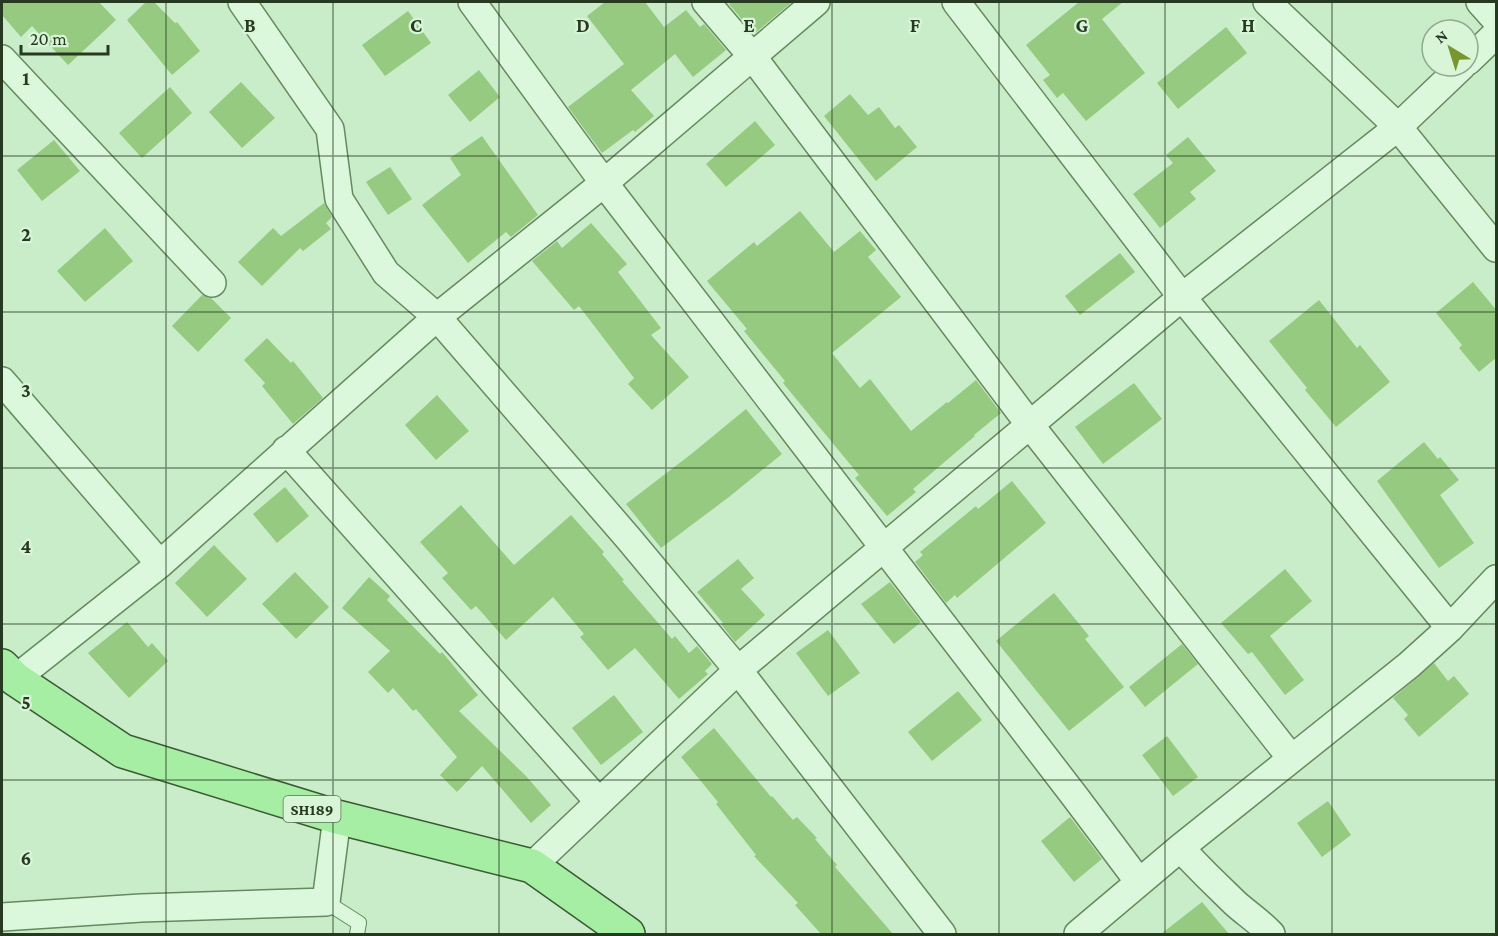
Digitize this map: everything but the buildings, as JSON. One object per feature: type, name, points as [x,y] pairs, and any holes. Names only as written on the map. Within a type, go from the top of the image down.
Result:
[{"type":"main road","name":"SH189","points":[[8,673],[123,751],[337,817],[532,866],[628,934]]},
{"type":"street","points":[[242,2],[330,129],[339,199],[386,273],[437,316],[629,539],[738,670],[942,934]]},
{"type":"street","points":[[472,2],[604,183],[1139,882]]},
{"type":"street","points":[[706,2],[752,56],[1030,425],[1291,758]]},
{"type":"street","points":[[8,673],[160,564],[437,316],[604,183],[816,2]]},
{"type":"street","points":[[956,2],[1182,297],[1450,628]]},
{"type":"street","points":[[1267,2],[1398,127],[1497,248]]},
{"type":"street","points":[[1480,2],[1497,20]]},
{"type":"street","points":[[1480,50],[1497,34]]},
{"type":"street","points":[[2,59],[212,283]]},
{"type":"street","points":[[532,866],[738,670],[1182,297],[1398,127],[1449,78]]},
{"type":"street","points":[[2,381],[160,564]]},
{"type":"street","points":[[286,450],[599,802]]},
{"type":"street","points":[[1078,934],[1180,848],[1409,665],[1450,628],[1497,579]]},
{"type":"street","points":[[2,916],[141,908],[326,902],[337,817]]},
{"type":"street","points":[[1180,848],[1214,884],[1271,934]]},
{"type":"lane","points":[[326,902],[359,923],[357,934]]}]
